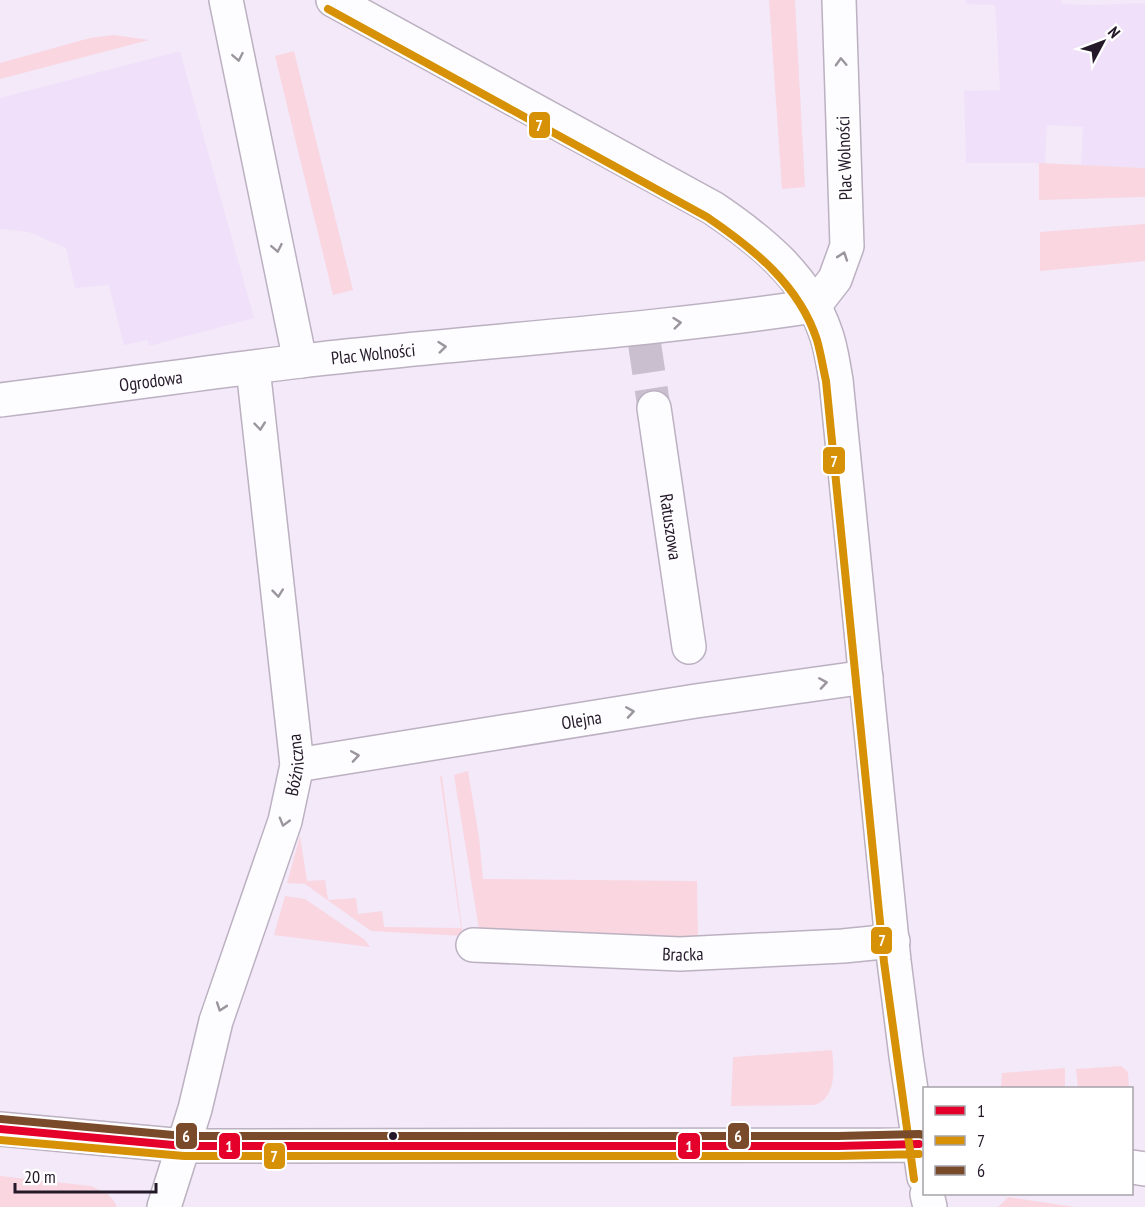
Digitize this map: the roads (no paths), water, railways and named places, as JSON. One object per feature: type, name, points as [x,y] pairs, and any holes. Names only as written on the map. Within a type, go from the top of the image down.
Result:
[{"type":"street","points":[[226,0],[300,361]]},
{"type":"street","points":[[333,0],[713,208],[750,233],[780,260],[814,306],[826,332],[836,380],[904,1044],[923,1161]]},
{"type":"street","name":"Plac Wolności","points":[[300,361],[644,333],[814,306],[835,279],[847,246],[839,0]]},
{"type":"street","name":"Ogrodowa","points":[[0,400],[300,361]]},
{"type":"street","name":"Bóźniczna","points":[[164,1207],[195,1109],[216,1021],[285,821],[297,765],[254,368]]},
{"type":"street","name":"Ratuszowa","points":[[654,408],[689,647]]},
{"type":"street","name":"Olejna","points":[[297,765],[685,703],[866,677]]},
{"type":"street","name":"Bracka","points":[[473,945],[680,954],[843,946],[893,941]]},
{"type":"street","points":[[0,1129],[184,1146],[922,1145]]},
{"type":"tunnel","points":[[644,340],[654,408]]}]
